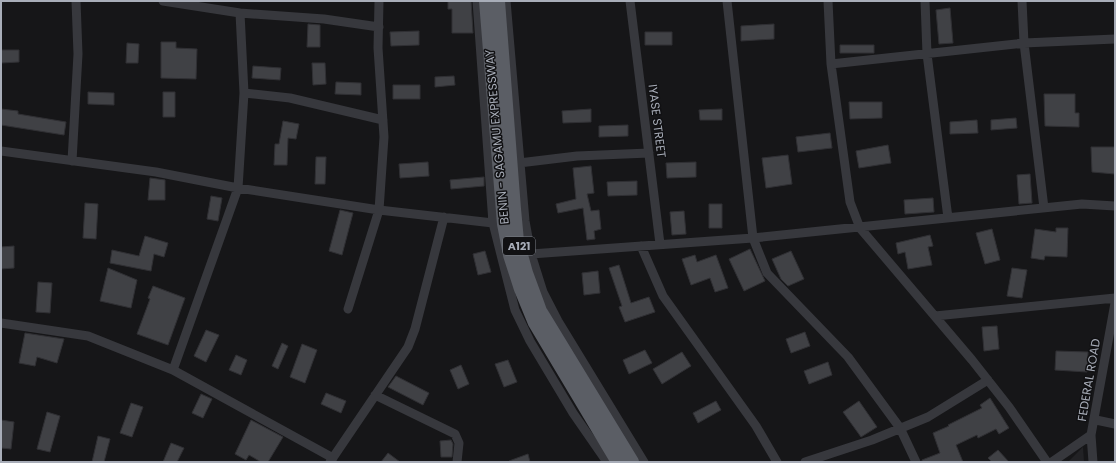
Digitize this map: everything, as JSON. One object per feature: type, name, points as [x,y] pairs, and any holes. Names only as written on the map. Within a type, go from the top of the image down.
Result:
[{"type":"highway","name":"BENIN - SAGAMU EXPRESSWAY","points":[[486,1],[504,224],[510,255],[521,289],[535,324],[618,462]]},
{"type":"highway","name":"A121","points":[[498,1],[515,217],[518,241],[526,273],[540,311],[632,462]]},
{"type":"street","points":[[72,161],[78,54],[76,1]]},
{"type":"street","points":[[163,1],[240,13],[324,19],[379,27]]},
{"type":"street","points":[[348,309],[379,210],[384,136],[378,48],[378,1]]},
{"type":"street","points":[[477,1],[493,222],[515,310],[527,335],[573,413],[607,462]]},
{"type":"street","points":[[506,1],[524,221],[531,254],[543,292],[558,321],[644,462]]},
{"type":"street","name":"IYASE STREET","points":[[630,1],[660,244]]},
{"type":"street","points":[[727,1],[754,238],[768,273],[848,357],[900,428],[916,462]]},
{"type":"street","points":[[828,1],[831,64],[850,202],[860,228],[988,380],[1047,462]]},
{"type":"street","points":[[925,1],[927,54],[948,218]]},
{"type":"street","points":[[1022,1],[1024,43],[1044,208]]},
{"type":"street","points":[[173,370],[238,188],[244,93],[240,13]]},
{"type":"street","points":[[831,64],[1024,43],[1115,39]]},
{"type":"street","points":[[244,93],[290,98],[383,120]]},
{"type":"street","points":[[1,151],[156,172],[238,188],[379,210],[493,222]]},
{"type":"street","points":[[519,163],[577,156],[648,153]]},
{"type":"street","points":[[531,254],[754,238],[1082,204],[1115,206]]},
{"type":"street","points":[[1,323],[88,336],[173,370],[332,460],[408,347],[415,328],[444,217]]},
{"type":"street","points":[[642,246],[663,296],[756,426],[776,462]]},
{"type":"street","points":[[935,316],[1115,298]]},
{"type":"street","name":"FEDERAL ROAD","points":[[1093,462],[1092,435],[1113,324],[1115,303]]},
{"type":"street","points":[[805,462],[872,440],[928,417],[988,380]]},
{"type":"street","points":[[375,395],[455,434],[459,443],[457,462]]},
{"type":"street","points":[[1096,420],[1115,424]]},
{"type":"street","points":[[1052,462],[1092,435]]},
{"type":"shaded area","points":[[1083,447],[1084,462],[1068,462]]},
{"type":"building","points":[[448,1],[471,1],[473,33],[452,33],[452,9],[448,9]]},
{"type":"building","points":[[950,8],[953,43],[939,44],[936,10]]},
{"type":"building","points":[[308,24],[320,25],[320,47],[307,47]]},
{"type":"building","points":[[774,24],[774,39],[741,41],[741,26]]},
{"type":"building","points":[[419,31],[419,45],[391,46],[390,32]]},
{"type":"building","points":[[645,32],[672,32],[672,45],[645,45]]},
{"type":"building","points":[[161,42],[176,42],[176,48],[197,49],[196,79],[161,78]]},
{"type":"building","points":[[127,43],[139,44],[138,63],[126,63]]},
{"type":"building","points":[[840,45],[874,45],[874,53],[840,53]]},
{"type":"building","points":[[1,50],[19,50],[19,62],[1,63]]},
{"type":"building","points":[[312,63],[325,63],[326,84],[313,85]]},
{"type":"building","points":[[253,66],[281,68],[280,80],[252,78]]},
{"type":"building","points":[[454,76],[455,85],[435,87],[435,77]]},
{"type":"building","points":[[336,82],[361,83],[361,95],[335,94]]},
{"type":"building","points":[[393,85],[420,85],[420,99],[393,99]]},
{"type":"building","points":[[88,92],[114,93],[114,105],[88,104]]},
{"type":"building","points":[[163,92],[175,92],[175,117],[163,117]]},
{"type":"building","points":[[1044,94],[1075,94],[1075,113],[1079,113],[1079,127],[1045,126]]},
{"type":"building","points":[[849,102],[882,102],[882,118],[850,119]]},
{"type":"building","points":[[1,109],[18,111],[18,114],[66,122],[64,135],[1,125]]},
{"type":"building","points":[[591,109],[591,122],[563,123],[562,111]]},
{"type":"building","points":[[722,109],[722,120],[700,120],[699,110]]},
{"type":"building","points":[[1016,118],[1017,128],[991,130],[991,120]]},
{"type":"building","points":[[977,120],[978,133],[950,134],[950,122]]},
{"type":"building","points":[[283,121],[299,124],[296,139],[288,138],[287,165],[274,165],[275,144],[279,144]]},
{"type":"building","points":[[628,125],[628,136],[599,137],[599,126]]},
{"type":"building","points":[[830,133],[832,148],[798,152],[796,137]]},
{"type":"building","points":[[888,145],[891,163],[859,168],[856,151]]},
{"type":"building","points":[[1091,147],[1115,147],[1115,174],[1092,172]]},
{"type":"building","points":[[788,155],[792,184],[766,188],[762,158]]},
{"type":"building","points":[[316,157],[326,157],[325,184],[315,184]]},
{"type":"building","points":[[428,162],[429,176],[400,178],[399,164]]},
{"type":"building","points":[[696,162],[696,177],[667,178],[666,163]]},
{"type":"building","points":[[591,166],[594,193],[587,194],[591,211],[599,210],[601,229],[594,231],[595,239],[587,240],[583,208],[558,213],[556,204],[576,199],[573,168]]},
{"type":"building","points":[[1030,174],[1032,203],[1019,204],[1017,175]]},
{"type":"building","points":[[484,177],[484,186],[451,189],[450,180]]},
{"type":"building","points":[[150,178],[165,180],[165,200],[148,200]]},
{"type":"building","points":[[637,181],[637,195],[608,196],[607,182]]},
{"type":"building","points":[[211,196],[222,198],[218,221],[207,219]]},
{"type":"building","points":[[933,198],[934,212],[905,214],[904,200]]},
{"type":"building","points":[[85,203],[98,204],[96,239],[83,238]]},
{"type":"building","points":[[709,204],[722,204],[722,228],[709,228]]},
{"type":"building","points":[[340,210],[353,213],[342,255],[329,251]]},
{"type":"building","points":[[684,211],[686,234],[672,235],[670,212]]},
{"type":"building","points":[[1056,228],[1068,228],[1067,257],[1045,256],[1044,260],[1031,258],[1035,229],[1056,232]]},
{"type":"building","points":[[992,229],[1000,260],[985,264],[976,233]]},
{"type":"building","points":[[930,235],[933,246],[928,247],[932,265],[908,269],[905,252],[898,254],[896,243]]},
{"type":"building","points":[[145,236],[168,243],[164,257],[154,254],[151,271],[110,263],[112,250],[139,256]]},
{"type":"building","points":[[14,246],[14,268],[1,269],[1,247]]},
{"type":"building","points":[[750,249],[765,281],[744,291],[729,259]]},
{"type":"building","points":[[485,251],[491,272],[478,275],[473,254]]},
{"type":"building","points":[[791,251],[804,279],[788,286],[781,279],[772,259]]},
{"type":"building","points":[[695,255],[697,262],[716,255],[728,288],[715,292],[710,278],[691,285],[682,259]]},
{"type":"building","points":[[619,265],[631,303],[649,297],[655,312],[625,322],[619,307],[622,306],[609,268]]},
{"type":"building","points":[[108,268],[137,280],[131,308],[100,301]]},
{"type":"building","points":[[1012,268],[1027,270],[1022,298],[1007,296]]},
{"type":"building","points":[[598,271],[600,293],[584,295],[582,273]]},
{"type":"building","points":[[38,282],[52,283],[50,313],[36,312]]},
{"type":"building","points":[[153,286],[185,298],[168,345],[137,334],[150,299],[148,298]]},
{"type":"building","points":[[997,326],[999,349],[984,351],[982,327]]},
{"type":"building","points":[[206,330],[219,335],[206,362],[194,356]]},
{"type":"building","points":[[805,332],[810,346],[791,353],[786,339]]},
{"type":"building","points":[[25,333],[64,339],[57,363],[37,357],[35,366],[19,363]]},
{"type":"building","points":[[282,343],[288,346],[278,369],[272,366]]},
{"type":"building","points":[[302,344],[317,350],[305,383],[290,377]]},
{"type":"building","points":[[645,350],[652,363],[629,374],[623,360]]},
{"type":"building","points":[[1056,351],[1088,352],[1087,372],[1055,370]]},
{"type":"building","points":[[682,352],[691,366],[662,384],[653,369]]},
{"type":"building","points":[[236,355],[247,360],[241,375],[229,370]]},
{"type":"building","points":[[508,360],[517,382],[504,387],[495,364]]},
{"type":"building","points":[[828,362],[832,375],[809,384],[804,371]]},
{"type":"building","points":[[461,365],[469,384],[458,389],[450,370]]},
{"type":"building","points":[[396,376],[429,393],[423,405],[388,387]]},
{"type":"building","points":[[326,393],[346,401],[341,413],[321,404]]},
{"type":"building","points":[[201,394],[212,399],[203,418],[192,413]]},
{"type":"building","points":[[990,398],[1009,428],[999,434],[996,429],[978,438],[977,435],[956,445],[963,462],[922,462],[922,460],[940,453],[933,433],[982,408],[980,405]]},
{"type":"building","points":[[716,401],[721,410],[698,423],[693,413]]},
{"type":"building","points":[[859,401],[877,427],[861,437],[843,412]]},
{"type":"building","points":[[131,403],[143,407],[132,437],[120,433]]},
{"type":"building","points":[[47,412],[60,416],[50,452],[37,449]]},
{"type":"building","points":[[1,420],[14,422],[11,449],[1,448]]},
{"type":"building","points":[[251,420],[283,437],[268,462],[261,462],[249,455],[246,460],[235,454]]},
{"type":"building","points":[[98,436],[110,439],[104,462],[92,462]]},
{"type":"building","points":[[451,440],[453,444],[452,457],[441,457],[440,441]]},
{"type":"building","points":[[171,443],[184,448],[177,462],[163,462]]},
{"type":"building","points":[[998,450],[1009,462],[992,462],[988,458]]},
{"type":"building","points":[[388,453],[400,462],[381,462]]},
{"type":"building","points":[[528,454],[530,462],[509,462],[509,461]]}]
